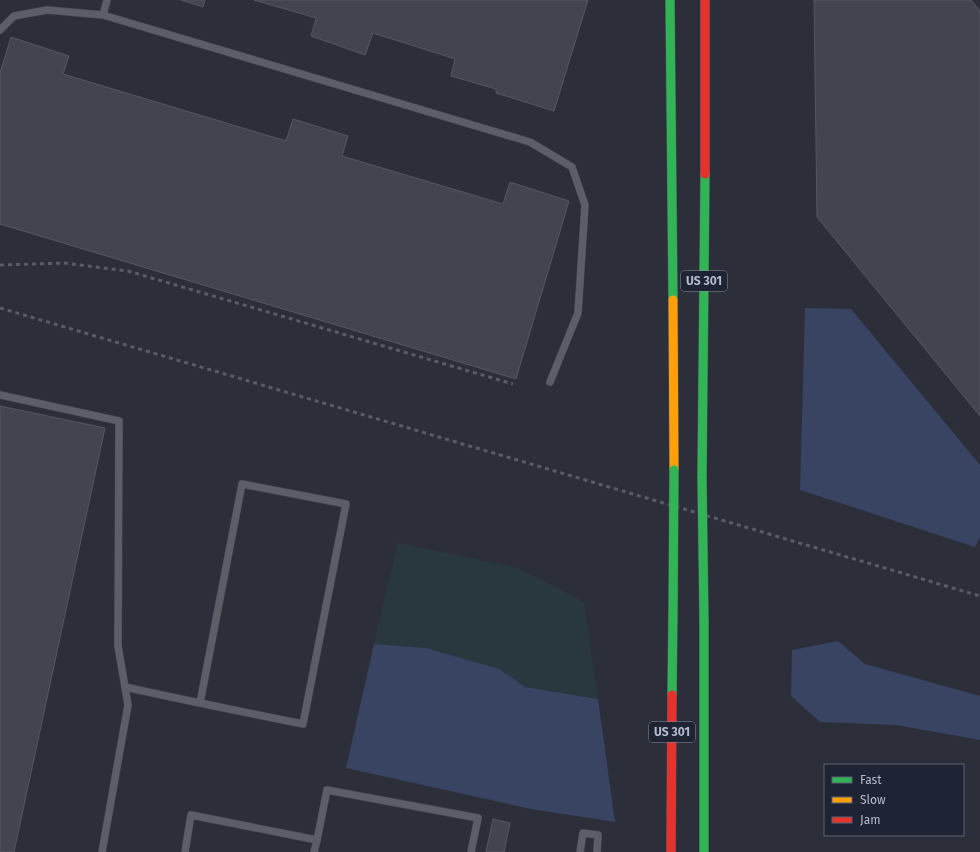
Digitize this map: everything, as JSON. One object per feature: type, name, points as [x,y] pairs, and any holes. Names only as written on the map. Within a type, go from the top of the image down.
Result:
[{"type":"main road","name":"US 301","points":[[670,0],[674,470],[671,852]]},
{"type":"main road","name":"US 301","points":[[704,0],[705,186],[702,478],[704,620],[704,852]]},
{"type":"lane","points":[[103,15],[107,0]]},
{"type":"lane","points":[[0,30],[14,16],[48,10],[103,15],[530,142],[572,167],[585,205],[578,313],[550,382]]},
{"type":"lane","points":[[0,395],[119,421],[118,646],[128,705],[102,852]]},
{"type":"lane","points":[[125,687],[200,703],[303,724],[346,504],[242,484],[200,703]]},
{"type":"lane","points":[[314,852],[327,790],[478,818],[471,852]]},
{"type":"lane","points":[[185,852],[191,815],[317,840]]},
{"type":"lane","points":[[580,852],[583,833],[598,835],[597,852]]},
{"type":"shaded area","points":[[398,543],[518,568],[584,602],[598,699],[525,687],[499,669],[426,648],[374,644]]},
{"type":"water","points":[[805,308],[851,309],[980,465],[980,537],[975,547],[800,490]]},
{"type":"water","points":[[838,641],[865,664],[980,696],[980,740],[896,725],[820,722],[791,696],[792,650]]},
{"type":"water","points":[[374,644],[426,648],[499,669],[525,687],[598,699],[615,822],[531,809],[346,768]]},
{"type":"building","points":[[181,0],[205,0],[203,7]]},
{"type":"building","points":[[254,0],[588,0],[554,111],[496,93],[496,89],[451,76],[455,59],[373,33],[365,55],[311,36],[316,18]]},
{"type":"building","points":[[814,0],[971,0],[980,11],[980,416],[817,217]]},
{"type":"building","points":[[11,37],[69,56],[63,74],[286,141],[293,119],[348,136],[342,156],[503,204],[510,182],[569,201],[516,379],[0,224],[0,73]]},
{"type":"building","points":[[0,406],[105,428],[14,852],[0,852]]},
{"type":"building","points":[[493,819],[510,823],[504,852],[486,852]]},
{"type":"railway","points":[[0,265],[64,263],[128,271],[513,384]]},
{"type":"railway","points":[[0,308],[980,596]]},
{"type":"traffic: fast","points":[[670,0],[673,300]]},
{"type":"traffic: fast","points":[[702,478],[705,174]]},
{"type":"traffic: fast","points":[[673,612],[674,470]]},
{"type":"traffic: fast","points":[[702,478],[704,620]]},
{"type":"traffic: fast","points":[[672,695],[673,612]]},
{"type":"traffic: fast","points":[[704,620],[704,852]]},
{"type":"traffic: slow","points":[[673,300],[674,470]]},
{"type":"traffic: jam","points":[[705,0],[705,174]]},
{"type":"traffic: jam","points":[[671,852],[672,695]]}]
